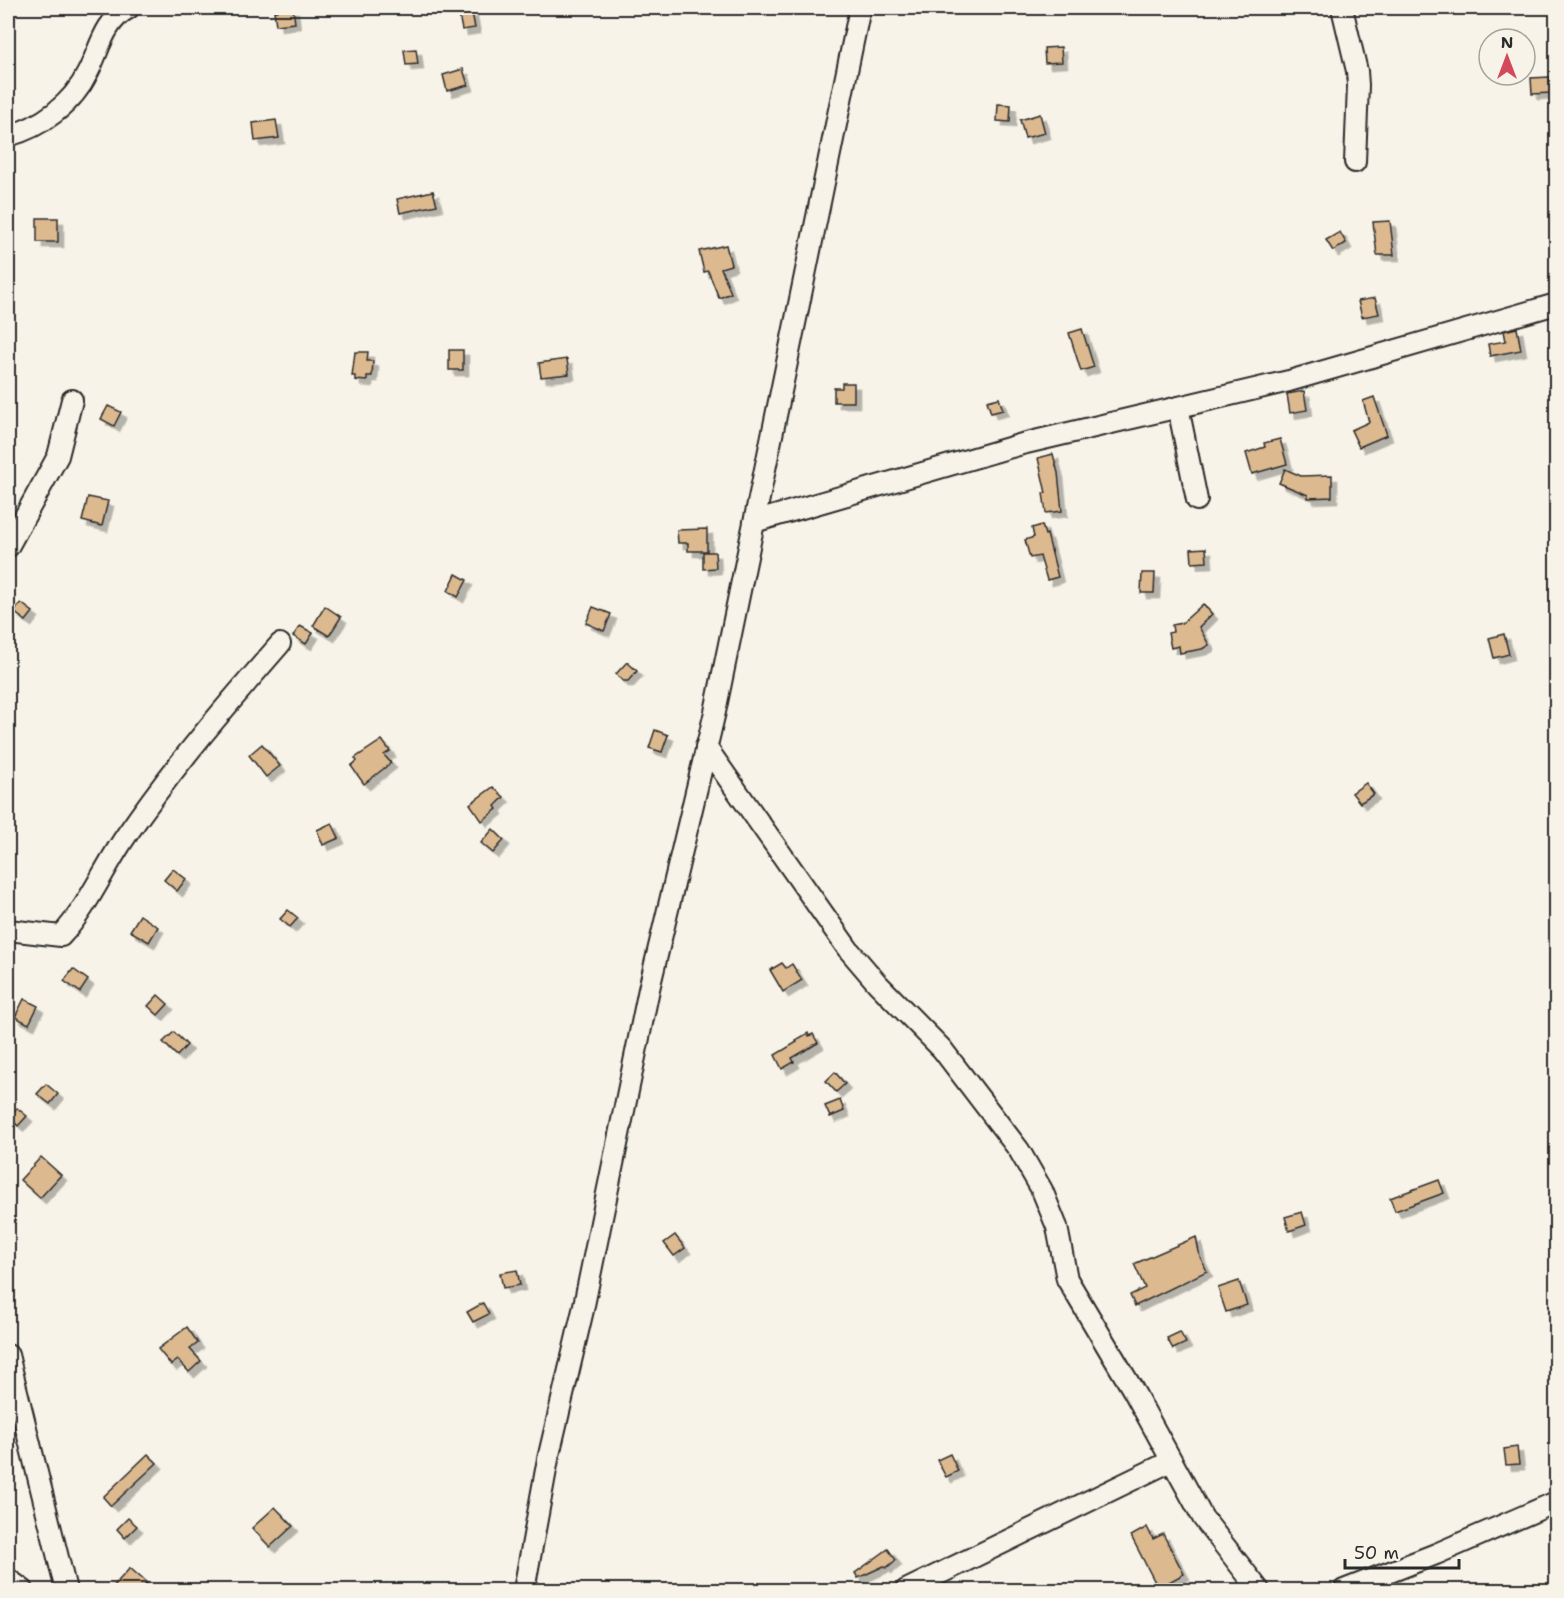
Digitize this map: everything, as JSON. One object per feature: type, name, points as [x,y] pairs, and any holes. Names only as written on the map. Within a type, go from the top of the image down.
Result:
[{"type":"street","points":[[8,136],[38,126],[69,99],[87,75],[105,32],[114,19],[129,8]]},
{"type":"street","points":[[524,1590],[548,1459],[583,1310],[649,989],[706,747],[860,8]]},
{"type":"street","points":[[1342,8],[1357,71],[1355,162]]},
{"type":"street","points":[[754,522],[1022,444],[1289,381],[1557,304]]},
{"type":"street","points":[[8,547],[58,456],[72,400]]},
{"type":"street","points":[[1178,407],[1197,500]]},
{"type":"street","points":[[8,930],[61,936],[77,919],[126,835],[170,774],[280,644]]},
{"type":"street","points":[[706,747],[848,949],[877,983],[942,1049],[1019,1150],[1042,1190],[1057,1227],[1067,1280],[1133,1390],[1214,1535],[1259,1590]]},
{"type":"street","points":[[8,1354],[66,1590]]},
{"type":"street","points":[[906,1590],[1171,1461]]},
{"type":"street","points":[[1344,1590],[1436,1554],[1557,1502]]},
{"type":"street","points":[[8,1579],[23,1590]]},
{"type":"building","points":[[277,8],[293,8],[295,23],[276,25],[274,11],[277,11]]},
{"type":"building","points":[[472,12],[475,28],[462,30],[459,15]]},
{"type":"building","points":[[1061,47],[1062,62],[1045,63],[1044,48]]},
{"type":"building","points":[[416,49],[418,64],[406,65],[404,50]]},
{"type":"building","points":[[463,69],[468,85],[447,91],[443,75]]},
{"type":"building","points":[[1550,77],[1551,93],[1532,94],[1532,87],[1537,87],[1537,78]]},
{"type":"building","points":[[998,104],[1011,105],[1010,122],[997,121]]},
{"type":"building","points":[[1040,114],[1045,133],[1025,138],[1020,120]]},
{"type":"building","points":[[276,120],[279,138],[255,141],[253,123]]},
{"type":"building","points":[[433,191],[437,205],[400,213],[397,199]]},
{"type":"building","points":[[37,218],[58,218],[58,242],[37,242]]},
{"type":"building","points":[[1390,221],[1394,255],[1377,255],[1373,222]]},
{"type":"building","points":[[1340,232],[1346,243],[1333,251],[1326,240]]},
{"type":"building","points":[[726,245],[731,265],[721,268],[731,293],[719,298],[708,271],[704,272],[699,251]]},
{"type":"building","points":[[1375,298],[1379,314],[1362,317],[1358,301]]},
{"type":"building","points":[[1517,328],[1521,350],[1490,356],[1488,344],[1506,341],[1504,331]]},
{"type":"building","points":[[1082,329],[1094,367],[1081,371],[1069,333]]},
{"type":"building","points":[[449,350],[463,350],[463,370],[449,370]]},
{"type":"building","points":[[355,352],[368,352],[367,361],[373,361],[372,376],[367,376],[367,381],[355,380],[355,376],[352,376]]},
{"type":"building","points":[[567,359],[569,374],[541,377],[539,363]]},
{"type":"building","points":[[842,383],[854,383],[854,402],[834,402],[834,388],[842,388]]},
{"type":"building","points":[[1304,391],[1307,410],[1290,413],[1287,394]]},
{"type":"building","points":[[1374,397],[1387,435],[1359,447],[1351,430],[1369,422],[1363,401]]},
{"type":"building","points":[[999,398],[1003,410],[991,413],[987,401]]},
{"type":"building","points":[[108,406],[121,412],[114,426],[101,419]]},
{"type":"building","points":[[1280,439],[1287,464],[1252,474],[1246,453],[1265,447],[1264,443]]},
{"type":"building","points":[[1053,454],[1058,473],[1062,511],[1046,513],[1043,493],[1046,493],[1038,458]]},
{"type":"building","points":[[1285,469],[1301,476],[1332,475],[1332,497],[1308,498],[1308,495],[1279,483]]},
{"type":"building","points":[[88,497],[108,501],[102,526],[82,521]]},
{"type":"building","points":[[1042,525],[1045,535],[1047,534],[1058,577],[1047,580],[1040,556],[1030,558],[1025,540],[1034,537],[1032,528]]},
{"type":"building","points":[[707,529],[707,551],[688,551],[688,543],[678,543],[677,530]]},
{"type":"building","points":[[1206,548],[1207,562],[1192,563],[1191,549]]},
{"type":"building","points":[[703,552],[715,552],[716,568],[703,569]]},
{"type":"building","points":[[1142,573],[1155,573],[1154,593],[1141,593]]},
{"type":"building","points":[[456,574],[467,580],[458,597],[448,591]]},
{"type":"building","points":[[21,603],[33,612],[26,621],[14,612]]},
{"type":"building","points":[[1203,604],[1212,614],[1199,627],[1209,645],[1202,649],[1180,653],[1179,646],[1171,648],[1168,633],[1173,632],[1172,625],[1182,623]]},
{"type":"building","points":[[325,606],[341,617],[329,636],[313,626]]},
{"type":"building","points":[[593,607],[611,614],[604,631],[586,623]]},
{"type":"building","points":[[300,626],[313,633],[306,644],[293,636]]},
{"type":"building","points":[[1504,634],[1509,654],[1494,658],[1489,638]]},
{"type":"building","points":[[627,662],[637,671],[628,681],[623,681],[616,674]]},
{"type":"building","points":[[655,730],[668,735],[662,752],[649,748]]},
{"type":"building","points":[[382,740],[390,751],[384,755],[391,763],[364,784],[351,766],[357,761],[355,758]]},
{"type":"building","points":[[262,744],[280,766],[266,777],[249,755]]},
{"type":"building","points":[[1366,783],[1374,794],[1360,803],[1352,793]]},
{"type":"building","points":[[493,787],[504,797],[495,806],[497,809],[482,821],[470,804]]},
{"type":"building","points":[[332,823],[339,838],[323,845],[317,830]]},
{"type":"building","points":[[493,829],[504,840],[493,853],[481,843]]},
{"type":"building","points":[[173,869],[186,879],[177,891],[164,880]]},
{"type":"building","points":[[288,910],[298,918],[290,927],[280,919]]},
{"type":"building","points":[[140,915],[158,927],[149,942],[130,931]]},
{"type":"building","points":[[782,963],[786,968],[792,964],[802,980],[783,992],[770,970]]},
{"type":"building","points":[[73,969],[88,980],[80,992],[64,981]]},
{"type":"building","points":[[158,995],[168,1004],[158,1015],[148,1006]]},
{"type":"building","points":[[24,999],[38,1006],[29,1024],[15,1017]]},
{"type":"building","points":[[174,1032],[187,1045],[177,1056],[163,1042]]},
{"type":"building","points":[[808,1033],[809,1036],[813,1034],[818,1043],[792,1058],[794,1062],[782,1069],[775,1055]]},
{"type":"building","points":[[835,1072],[845,1084],[836,1092],[826,1081]]},
{"type":"building","points":[[46,1084],[58,1094],[50,1104],[37,1094]]},
{"type":"building","points":[[840,1100],[844,1111],[830,1117],[825,1106]]},
{"type":"building","points":[[17,1108],[27,1116],[18,1126],[9,1117]]},
{"type":"building","points":[[41,1157],[61,1175],[40,1198],[20,1180]]},
{"type":"building","points":[[1439,1180],[1444,1193],[1395,1211],[1390,1198]]},
{"type":"building","points":[[1302,1212],[1306,1225],[1289,1231],[1285,1217]]},
{"type":"building","points":[[675,1235],[685,1248],[674,1256],[664,1243]]},
{"type":"building","points":[[1196,1237],[1200,1257],[1207,1271],[1135,1306],[1130,1295],[1145,1288],[1134,1264]]},
{"type":"building","points":[[517,1270],[520,1285],[503,1288],[500,1273]]},
{"type":"building","points":[[1239,1281],[1247,1305],[1226,1312],[1218,1288]]},
{"type":"building","points":[[483,1303],[489,1314],[473,1322],[467,1312]]},
{"type":"building","points":[[187,1327],[198,1343],[190,1349],[201,1361],[189,1372],[178,1360],[171,1365],[158,1349]]},
{"type":"building","points":[[1180,1332],[1186,1343],[1173,1349],[1167,1338]]},
{"type":"building","points":[[1517,1447],[1519,1464],[1506,1465],[1504,1449]]},
{"type":"building","points":[[148,1454],[157,1463],[111,1506],[103,1497]]},
{"type":"building","points":[[950,1454],[958,1471],[946,1477],[937,1460]]},
{"type":"building","points":[[275,1507],[293,1526],[270,1547],[252,1528]]},
{"type":"building","points":[[128,1518],[137,1526],[125,1538],[117,1529]]},
{"type":"building","points":[[1147,1527],[1153,1539],[1163,1534],[1184,1574],[1158,1588],[1131,1536]]},
{"type":"building","points":[[888,1549],[896,1560],[886,1568],[884,1566],[858,1578],[855,1573]]},
{"type":"building","points":[[130,1568],[147,1583],[140,1590],[110,1590]]}]
